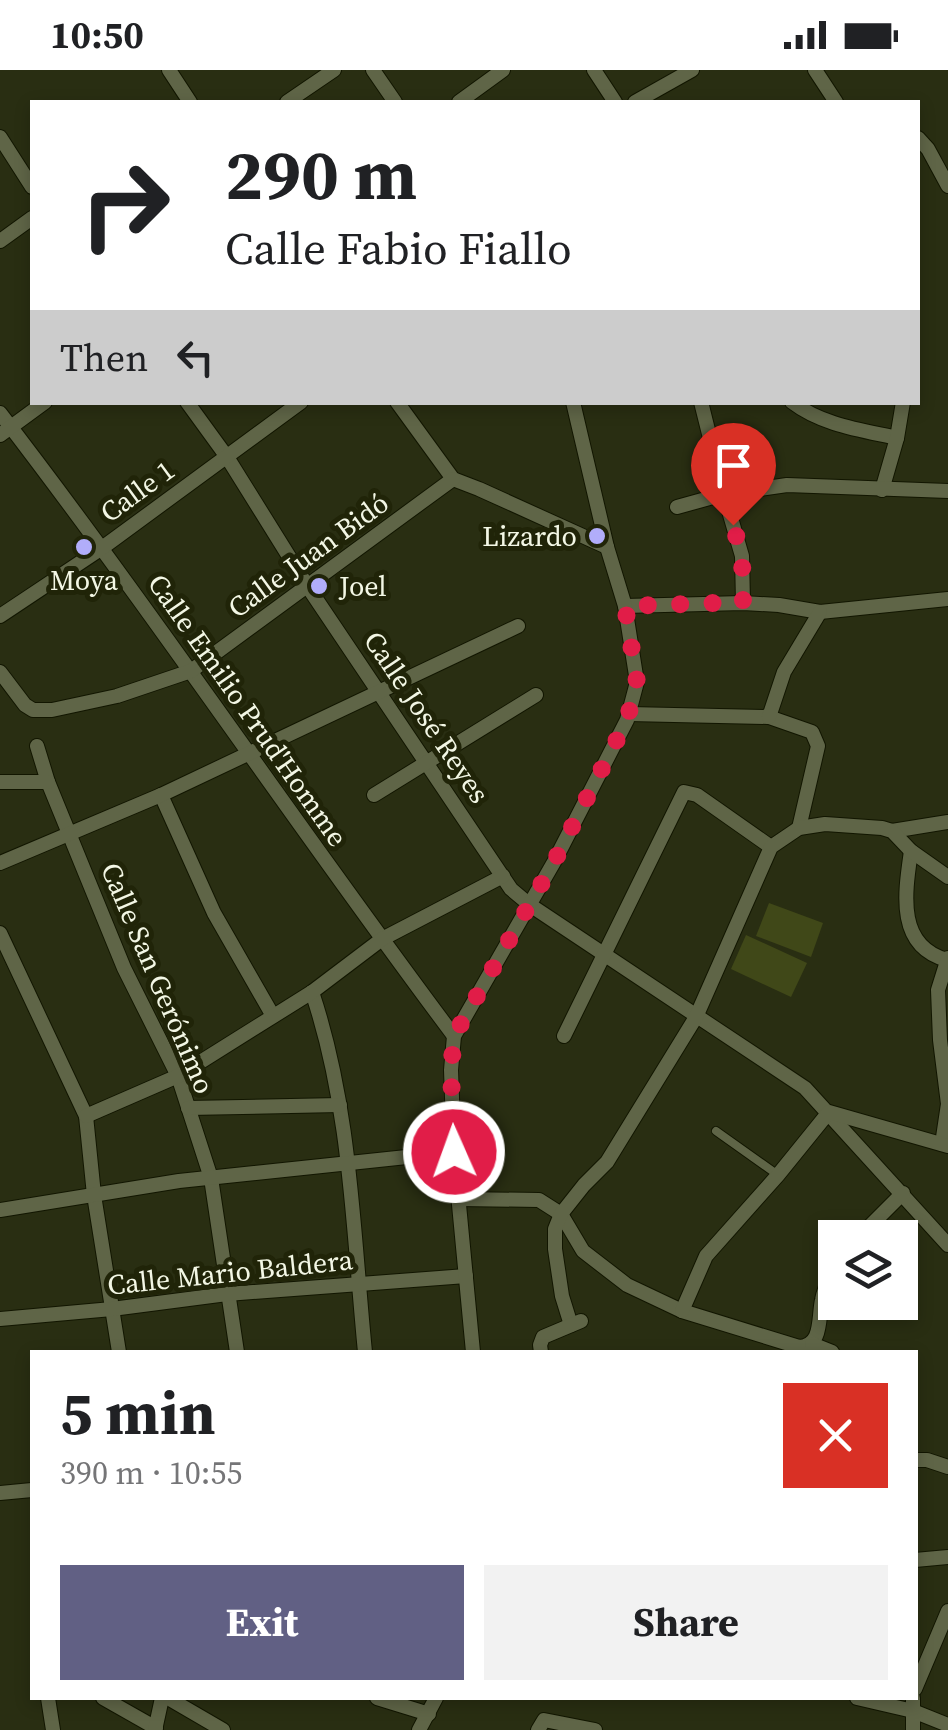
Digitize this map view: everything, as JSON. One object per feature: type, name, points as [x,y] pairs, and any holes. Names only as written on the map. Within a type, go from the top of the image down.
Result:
[{"type":"street","points":[[169,70],[189,100]]},
{"type":"street","points":[[290,100],[334,70]]},
{"type":"street","points":[[373,70],[394,100]]},
{"type":"street","points":[[462,100],[503,70]]},
{"type":"street","points":[[594,70],[614,100]]},
{"type":"street","points":[[639,100],[692,70]]},
{"type":"street","points":[[815,70],[835,100]]},
{"type":"street","points":[[0,137],[30,184]]},
{"type":"street","points":[[920,140],[948,186]]},
{"type":"street","points":[[0,242],[30,220]]},
{"type":"street","points":[[6,431],[40,405]]},
{"type":"street","name":"Calle José Reyes","points":[[189,405],[511,888],[530,905],[804,1088],[948,1244]]},
{"type":"street","name":"Calle 1","points":[[0,616],[102,548],[298,405]]},
{"type":"street","points":[[398,405],[453,479],[607,547]]},
{"type":"street","points":[[472,1350],[454,1152],[454,1036],[530,905],[629,714],[637,682],[625,606],[574,405]]},
{"type":"street","points":[[702,405],[742,556],[743,602]]},
{"type":"street","points":[[796,405],[830,422],[896,438]]},
{"type":"street","points":[[882,490],[902,405]]},
{"type":"street","name":"Calle Emilio Prud'Homme","points":[[0,413],[6,431],[102,548],[454,1036]]},
{"type":"street","name":"Calle Juan Bidó","points":[[0,672],[25,705],[33,710],[52,710],[116,696],[191,671],[453,479]]},
{"type":"street","points":[[676,507],[724,494],[787,485],[948,491]]},
{"type":"street","points":[[625,606],[743,602],[820,612],[948,600]]},
{"type":"street","points":[[770,717],[784,672],[820,612]]},
{"type":"street","points":[[0,864],[161,795],[518,626]]},
{"type":"street","points":[[374,795],[536,695]]},
{"type":"street","points":[[629,714],[770,717],[812,732],[818,746],[799,828]]},
{"type":"street","name":"Calle San Gerónimo","points":[[37,746],[124,968],[178,1076],[211,1178],[237,1350]]},
{"type":"street","points":[[0,782],[48,782]]},
{"type":"street","points":[[564,1036],[684,792],[697,796],[771,847]]},
{"type":"street","points":[[161,795],[214,913],[273,1016]]},
{"type":"street","points":[[541,1350],[543,1337],[576,1323],[562,1296],[554,1249],[555,1229],[584,1184],[613,1153],[696,1017],[771,847],[799,828],[825,824],[892,831],[948,822]]},
{"type":"street","points":[[892,831],[911,851],[948,877]]},
{"type":"street","points":[[682,1312],[706,1256],[829,1112],[945,1145],[948,1104],[938,990],[948,959],[923,950],[910,932],[906,904],[911,851]]},
{"type":"street","points":[[86,1116],[178,1076],[312,992],[382,939],[503,876]]},
{"type":"street","points":[[0,932],[5,960],[86,1116],[94,1195],[120,1350]]},
{"type":"street","points":[[312,992],[324,1027],[340,1105],[365,1350]]},
{"type":"street","points":[[188,1108],[340,1105]]},
{"type":"street","points":[[0,1210],[211,1178],[454,1152]]},
{"type":"street","points":[[876,1220],[903,1193]]},
{"type":"street","points":[[459,1199],[539,1200],[562,1214],[582,1250],[628,1285],[682,1312],[806,1348],[818,1335],[820,1320]]},
{"type":"street","name":"Calle Mario Baldera","points":[[0,1319],[226,1294],[466,1276]]},
{"type":"street","points":[[812,1344],[827,1350]]},
{"type":"street","points":[[918,1460],[948,1466]]},
{"type":"street","points":[[0,1493],[30,1490]]},
{"type":"street","points":[[918,1560],[948,1557]]},
{"type":"street","points":[[918,1684],[942,1640],[948,1611]]},
{"type":"street","points":[[48,1700],[53,1730]]},
{"type":"street","points":[[107,1700],[156,1729],[164,1700]]},
{"type":"street","points":[[169,1700],[223,1730]]},
{"type":"street","points":[[384,1700],[429,1714]]},
{"type":"street","points":[[419,1730],[435,1700]]},
{"type":"street","points":[[876,1700],[913,1704],[948,1725]]},
{"type":"street","points":[[912,1730],[913,1704]]},
{"type":"street","points":[[538,1730],[544,1720],[595,1730]]},
{"type":"lane","points":[[716,1131],[778,1175]]},
{"type":"green space","points":[[769,903],[823,923],[811,957],[756,936]]},
{"type":"green space","points":[[746,935],[807,963],[791,997],[731,969]]},
{"type":"place","name":"Lizardo","points":[[597,536]]},
{"type":"place","name":"Moya","points":[[84,547]]},
{"type":"place","name":"Joel","points":[[319,586]]},
{"type":"route","points":[[454,1152],[454,1036],[554,862],[627,720],[637,682],[625,606],[743,602],[742,556],[733,525]]}]
